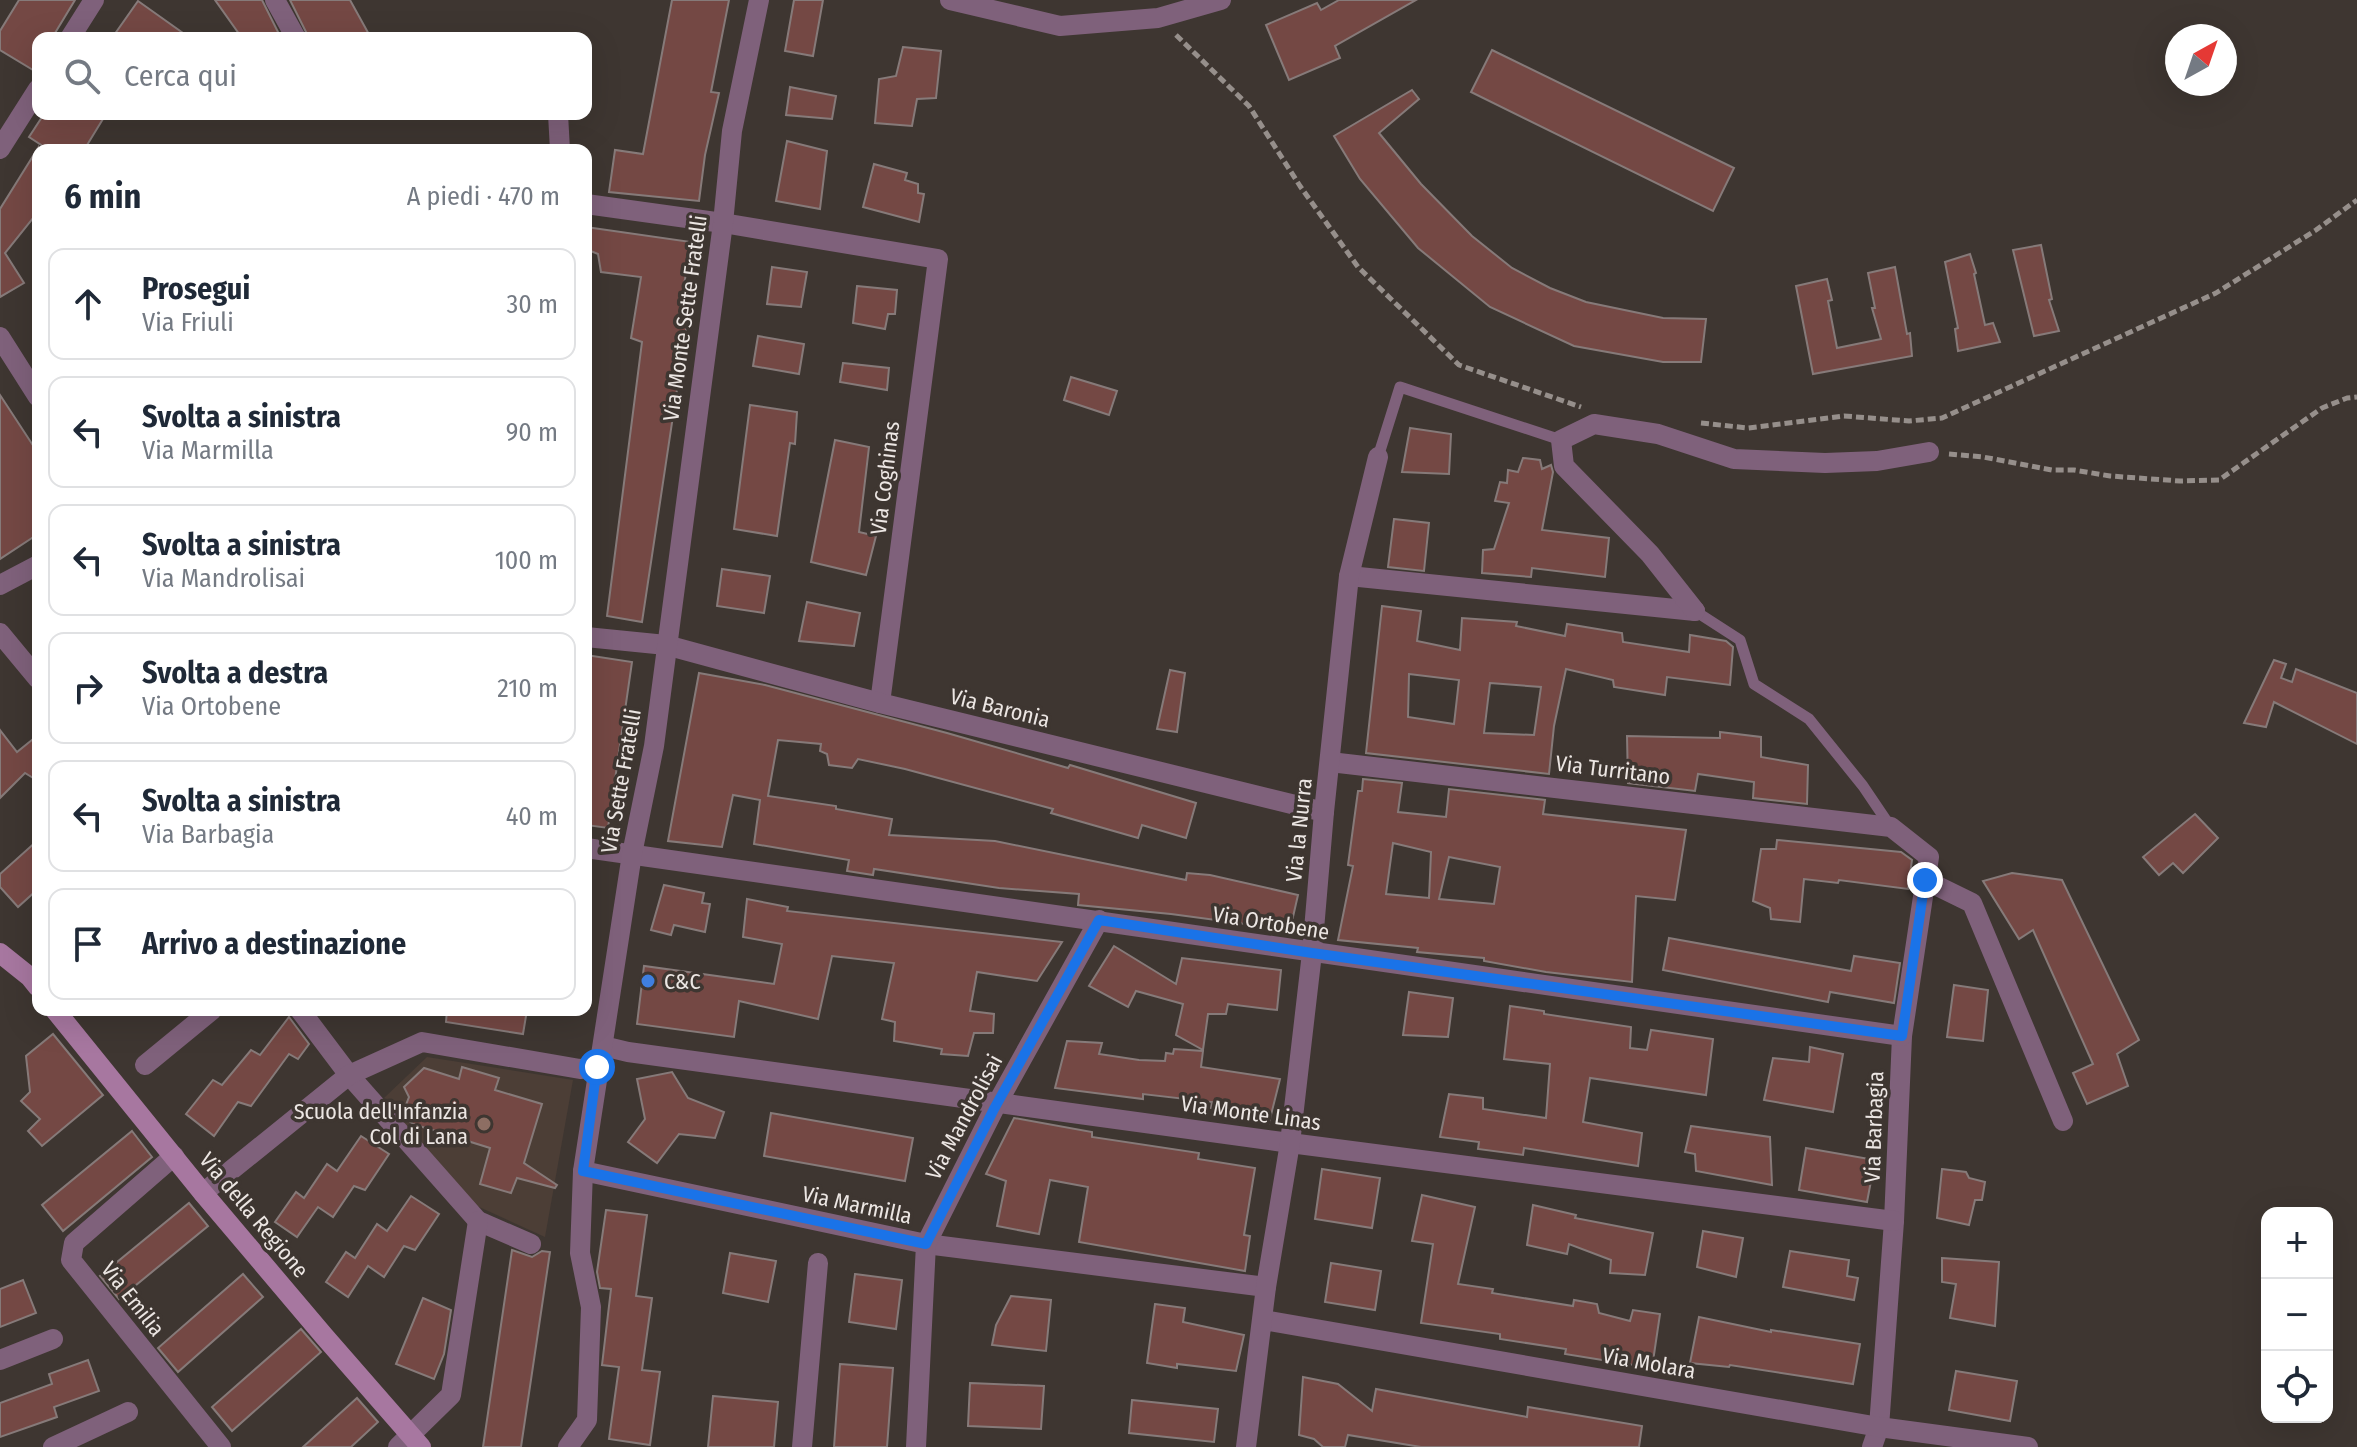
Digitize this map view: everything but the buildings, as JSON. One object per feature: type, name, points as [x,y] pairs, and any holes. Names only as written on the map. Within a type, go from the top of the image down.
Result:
[{"type":"street","points":[[74,32],[94,0]]},
{"type":"street","points":[[275,0],[293,32]]},
{"type":"street","name":"Via Monte Sette Fratelli","points":[[666,645],[723,223],[732,131],[759,0]]},
{"type":"street","points":[[950,0],[1060,26],[1158,18],[1221,0]]},
{"type":"street","points":[[0,149],[32,98]]},
{"type":"street","points":[[558,120],[560,144]]},
{"type":"street","points":[[592,205],[723,223]]},
{"type":"street","name":"Via Coghinas","points":[[723,223],[938,259],[880,703]]},
{"type":"street","points":[[0,337],[32,388]]},
{"type":"street","points":[[1695,611],[1650,554],[1564,466],[1561,440],[1594,424],[1658,434],[1734,459],[1851,462],[1929,452]]},
{"type":"street","name":"Via la Nurra","points":[[1246,1447],[1266,1287],[1290,1143],[1349,576],[1378,457]]},
{"type":"street","points":[[0,585],[32,568]]},
{"type":"street","points":[[1349,576],[1695,611]]},
{"type":"street","points":[[0,633],[32,672]]},
{"type":"street","name":"Via Baronia","points":[[592,638],[666,645],[880,703],[1324,812]]},
{"type":"street","name":"Via Sette Fratelli","points":[[568,1447],[587,1420],[591,1307],[580,1253],[583,1171],[632,854],[654,746],[666,645]]},
{"type":"street","name":"Via Turritano","points":[[1330,762],[1891,827]]},
{"type":"street","name":"Via Barbagia","points":[[1872,1447],[1879,1427],[1894,1221],[1902,1036],[1929,857],[1891,827]]},
{"type":"street","name":"Via Ortobene","points":[[592,849],[1902,1036]]},
{"type":"street","points":[[1925,880],[1972,903],[2063,1121]]},
{"type":"street","name":"Via Mandrolisai","points":[[920,1447],[926,1244],[999,1101],[1099,920]]},
{"type":"street","points":[[3,961],[32,976]]},
{"type":"street","name":"Via della Regione","points":[[60,1016],[410,1443]]},
{"type":"street","points":[[145,1065],[205,1016]]},
{"type":"street","points":[[305,1016],[349,1075],[478,1221],[531,1244]]},
{"type":"street","points":[[203,1193],[349,1075],[422,1042],[580,1069],[597,1067]]},
{"type":"street","name":"Via Monte Linas","points":[[603,1046],[628,1052],[1290,1143],[1894,1221]]},
{"type":"street","name":"Via Emilia","points":[[174,1156],[74,1243],[71,1260],[221,1447]]},
{"type":"street","name":"Via Marmilla","points":[[583,1171],[926,1244],[1266,1287]]},
{"type":"street","points":[[410,1443],[451,1395],[478,1221]]},
{"type":"street","points":[[802,1447],[818,1263]]},
{"type":"street","name":"Via Molara","points":[[1263,1320],[1879,1427],[2028,1447]]},
{"type":"street","points":[[0,1360],[53,1339]]},
{"type":"street","points":[[53,1447],[128,1412]]},
{"type":"lane","points":[[1378,457],[1400,387],[1561,440]]},
{"type":"lane","points":[[1695,611],[1740,640],[1754,684],[1809,719],[1863,786],[1891,827]]},
{"type":"path","points":[[1158,18],[1249,106],[1300,186],[1358,267],[1459,365],[1594,412]]},
{"type":"path","points":[[1686,421],[1748,428],[1844,416],[1909,421],[1942,418],[2216,293],[2316,230],[2357,200]]},
{"type":"path","points":[[1942,418],[1929,452],[2110,476],[2180,481],[2219,480],[2322,408],[2357,397]]},
{"type":"shaded area","name":"Scuola dell'Infanzia Col di Lana","points":[[427,1057],[573,1080],[545,1237],[477,1206],[423,1151],[384,1098]]},
{"type":"place","name":"C&C","points":[[648,981]]},
{"type":"place","name":"Scuola dell'Infanzia Col di Lana","points":[[484,1124]]},
{"type":"route","points":[[597,1067],[583,1171],[926,1244],[994,1109],[1099,920],[1902,1036],[1925,880]]}]
